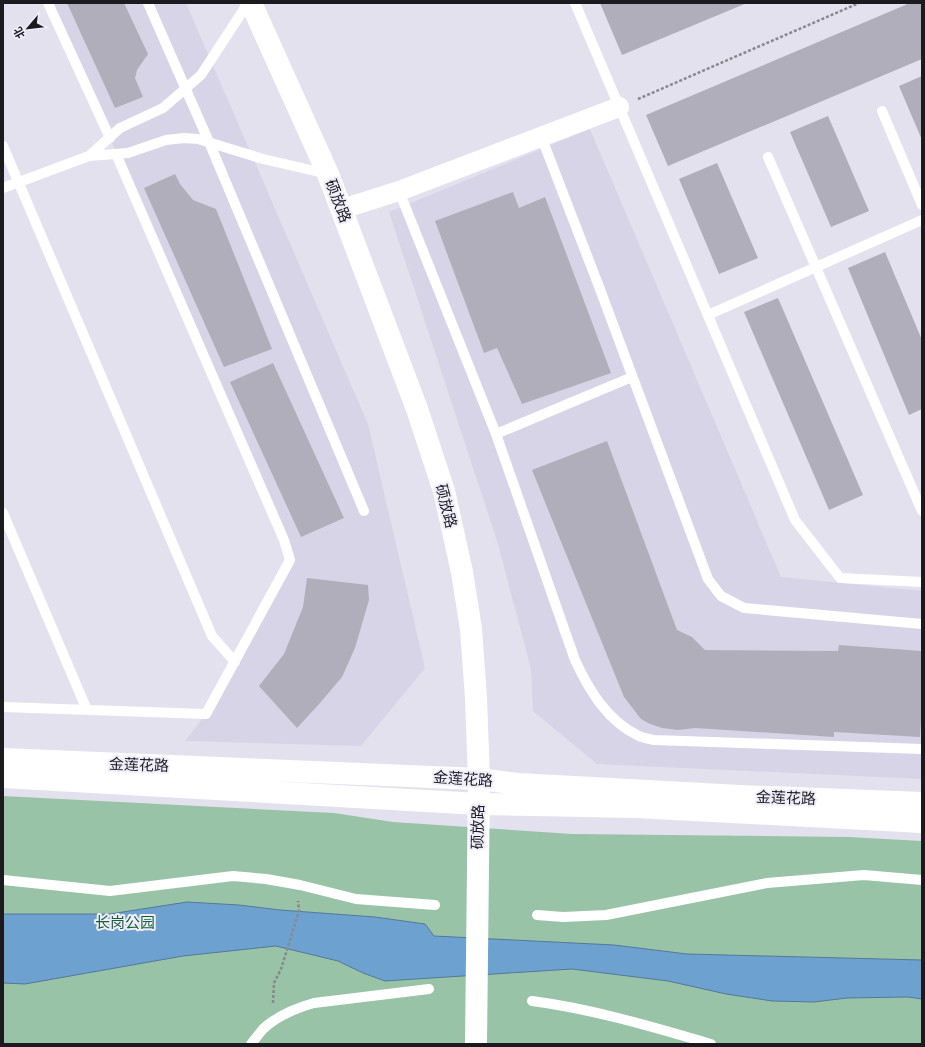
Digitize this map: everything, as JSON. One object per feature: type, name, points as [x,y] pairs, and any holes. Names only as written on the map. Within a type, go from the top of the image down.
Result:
[{"type":"street","name":"硕放路","points":[[250,3],[328,174],[417,409],[444,491],[462,572],[471,629],[476,698],[479,804],[476,1044]]},
{"type":"street","points":[[342,210],[619,107]]},
{"type":"street","name":"金莲花路","points":[[3,759],[478,779],[526,784],[740,796],[922,803]]},
{"type":"street","name":"金莲花路","points":[[3,777],[479,804],[636,807],[922,822]]},
{"type":"lane","points":[[48,3],[110,138]]},
{"type":"lane","points":[[148,3],[209,142],[364,511]]},
{"type":"lane","points":[[89,156],[120,128],[163,108],[201,75],[250,3]]},
{"type":"lane","points":[[575,3],[796,520],[840,578],[922,582]]},
{"type":"lane","points":[[882,111],[922,205]]},
{"type":"lane","points":[[541,136],[708,579],[721,596],[744,608],[922,624]]},
{"type":"lane","points":[[3,188],[89,156],[128,152],[166,140],[184,138],[198,139],[263,159],[328,174]]},
{"type":"lane","points":[[3,146],[212,636],[235,662]]},
{"type":"lane","points":[[3,706],[206,714],[290,560],[281,533],[116,154]]},
{"type":"lane","points":[[768,157],[922,511]]},
{"type":"lane","points":[[399,190],[496,434],[575,660],[586,684],[604,709],[623,726],[639,736],[654,740],[922,749]]},
{"type":"lane","points":[[708,315],[922,220]]},
{"type":"lane","points":[[496,434],[632,377]]},
{"type":"lane","points":[[3,513],[88,710]]},
{"type":"lane","points":[[3,880],[110,891],[233,876],[266,879],[300,885],[356,899],[435,905]]},
{"type":"lane","points":[[537,915],[563,917],[606,915],[767,883],[864,876],[922,880]]},
{"type":"lane","points":[[251,1044],[264,1029],[297,1008],[314,1003],[429,989]]},
{"type":"lane","points":[[532,1002],[557,1004],[648,1026],[711,1044]]},
{"type":"path","points":[[619,107],[859,3]]},
{"type":"path","points":[[282,1017],[272,1002],[274,983],[282,969],[299,911],[298,894],[300,885]]},
{"type":"shaded area","points":[[48,3],[186,3],[368,424],[425,668],[361,746],[185,741],[206,714],[290,560],[284,540],[110,138]]},
{"type":"shaded area","points":[[590,129],[781,577],[922,591],[922,779],[597,764],[533,711],[531,669],[498,544],[389,212]]},
{"type":"green space","name":"长岗公园","points":[[3,796],[334,813],[393,822],[572,834],[849,837],[922,841],[922,1044],[3,1044]]},
{"type":"water","points":[[187,902],[375,917],[425,924],[434,936],[614,945],[687,954],[922,960],[922,999],[908,997],[847,998],[814,1002],[772,1001],[726,994],[668,981],[572,969],[385,981],[363,973],[338,961],[276,946],[183,956],[25,984],[3,983],[3,914],[110,914]]},
{"type":"building","points":[[67,3],[124,3],[148,54],[137,70],[135,78],[143,97],[115,108]]},
{"type":"building","points":[[600,3],[747,3],[622,55]]},
{"type":"building","points":[[910,3],[922,3],[922,59],[668,166],[646,115]]},
{"type":"building","points":[[922,76],[922,140],[899,86]]},
{"type":"building","points":[[828,116],[869,211],[831,227],[790,132]]},
{"type":"building","points":[[717,163],[758,258],[719,274],[679,179]]},
{"type":"building","points":[[175,174],[180,184],[193,200],[216,209],[272,349],[224,367],[144,188]]},
{"type":"building","points":[[513,192],[519,208],[545,197],[611,373],[522,404],[497,348],[484,353],[435,221]]},
{"type":"building","points":[[885,252],[922,340],[922,409],[909,415],[848,268]]},
{"type":"building","points":[[778,298],[863,495],[829,510],[744,312]]},
{"type":"building","points":[[273,363],[344,518],[301,537],[230,382]]},
{"type":"building","points":[[607,441],[677,630],[692,637],[705,650],[838,651],[839,645],[922,651],[920,737],[834,732],[834,737],[695,728],[678,730],[662,728],[641,719],[624,697],[532,470]]},
{"type":"building","points":[[307,578],[368,585],[369,600],[355,648],[342,677],[297,728],[259,686],[284,654],[303,607]]}]
